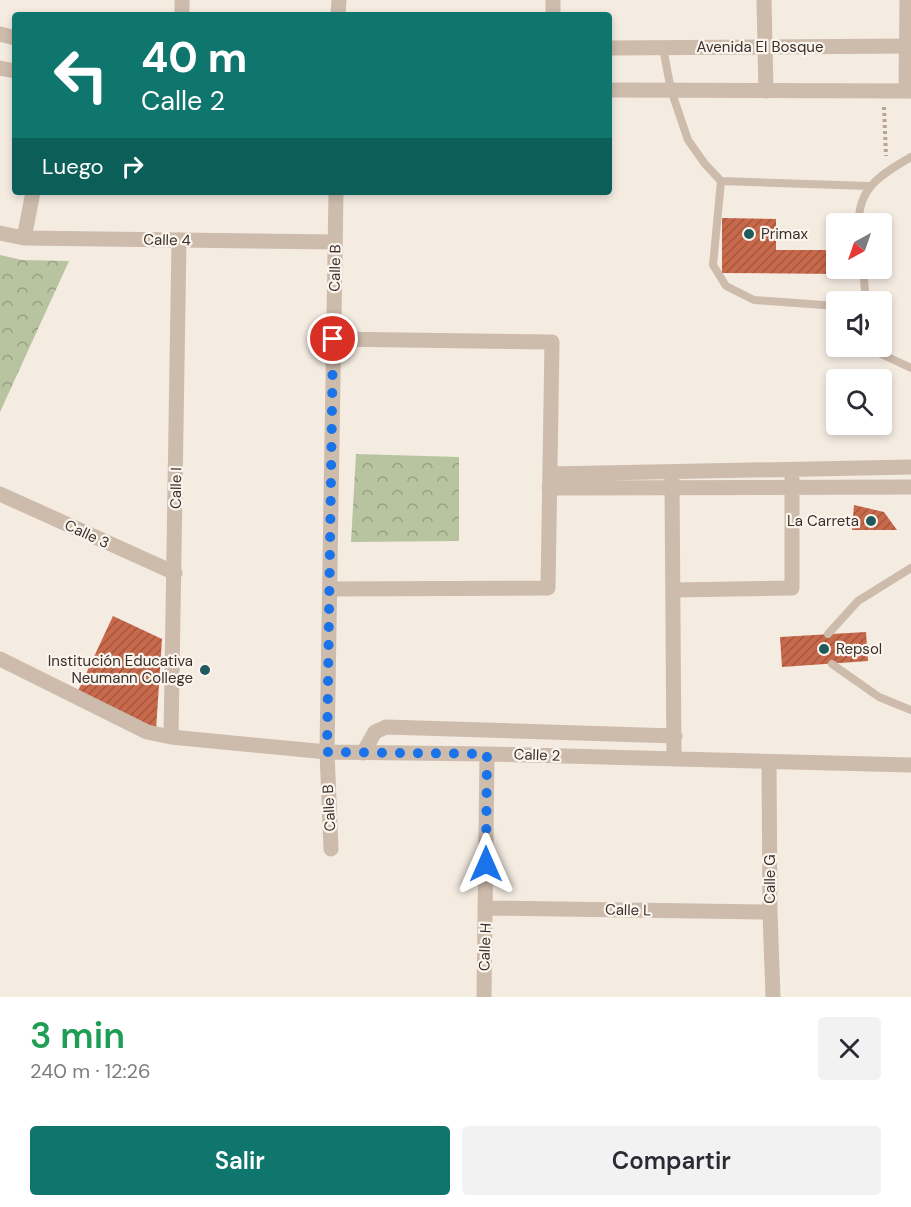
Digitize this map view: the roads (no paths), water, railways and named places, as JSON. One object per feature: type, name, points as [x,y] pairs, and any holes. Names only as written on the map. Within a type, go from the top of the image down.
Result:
[{"type":"street","points":[[764,0],[766,91]]},
{"type":"street","points":[[612,90],[909,91],[907,0]]},
{"type":"street","name":"Avenida El Bosque","points":[[612,48],[908,46]]},
{"type":"street","points":[[24,238],[32,195]]},
{"type":"street","name":"Calle B","points":[[331,849],[327,752],[336,195]]},
{"type":"street","name":"Calle 4","points":[[0,233],[24,238],[335,242]]},
{"type":"street","name":"Calle I","points":[[171,737],[179,240]]},
{"type":"street","points":[[331,589],[548,588],[552,342],[333,339]]},
{"type":"street","points":[[549,481],[672,472],[911,467]]},
{"type":"street","points":[[674,590],[792,588],[792,469]]},
{"type":"street","points":[[672,472],[674,759]]},
{"type":"street","points":[[549,481],[672,488],[911,488]]},
{"type":"street","name":"Calle 3","points":[[0,494],[175,573]]},
{"type":"street","name":"Calle 2","points":[[0,659],[147,732],[171,737],[327,752],[911,765]]},
{"type":"street","points":[[363,753],[375,732],[386,727],[675,736]]},
{"type":"street","name":"Calle H","points":[[484,997],[487,754]]},
{"type":"street","name":"Calle G","points":[[769,762],[773,997]]},
{"type":"street","name":"Calle L","points":[[486,908],[770,912]]},
{"type":"lane","points":[[663,48],[671,90],[688,140],[721,182],[714,265],[726,286],[754,300],[826,305]]},
{"type":"lane","points":[[858,213],[869,186],[887,171],[911,157]]},
{"type":"lane","points":[[721,182],[869,186]]},
{"type":"lane","points":[[888,357],[911,368]]},
{"type":"lane","points":[[828,634],[858,601],[911,568]]},
{"type":"lane","points":[[832,664],[879,697],[911,711]]},
{"type":"place","name":"Primax","points":[[749,234]]},
{"type":"place","name":"La Carreta","points":[[871,521]]},
{"type":"place","name":"Repsol","points":[[824,649]]},
{"type":"place","name":"Institución Educativa Neumann College","points":[[205,670]]}]
